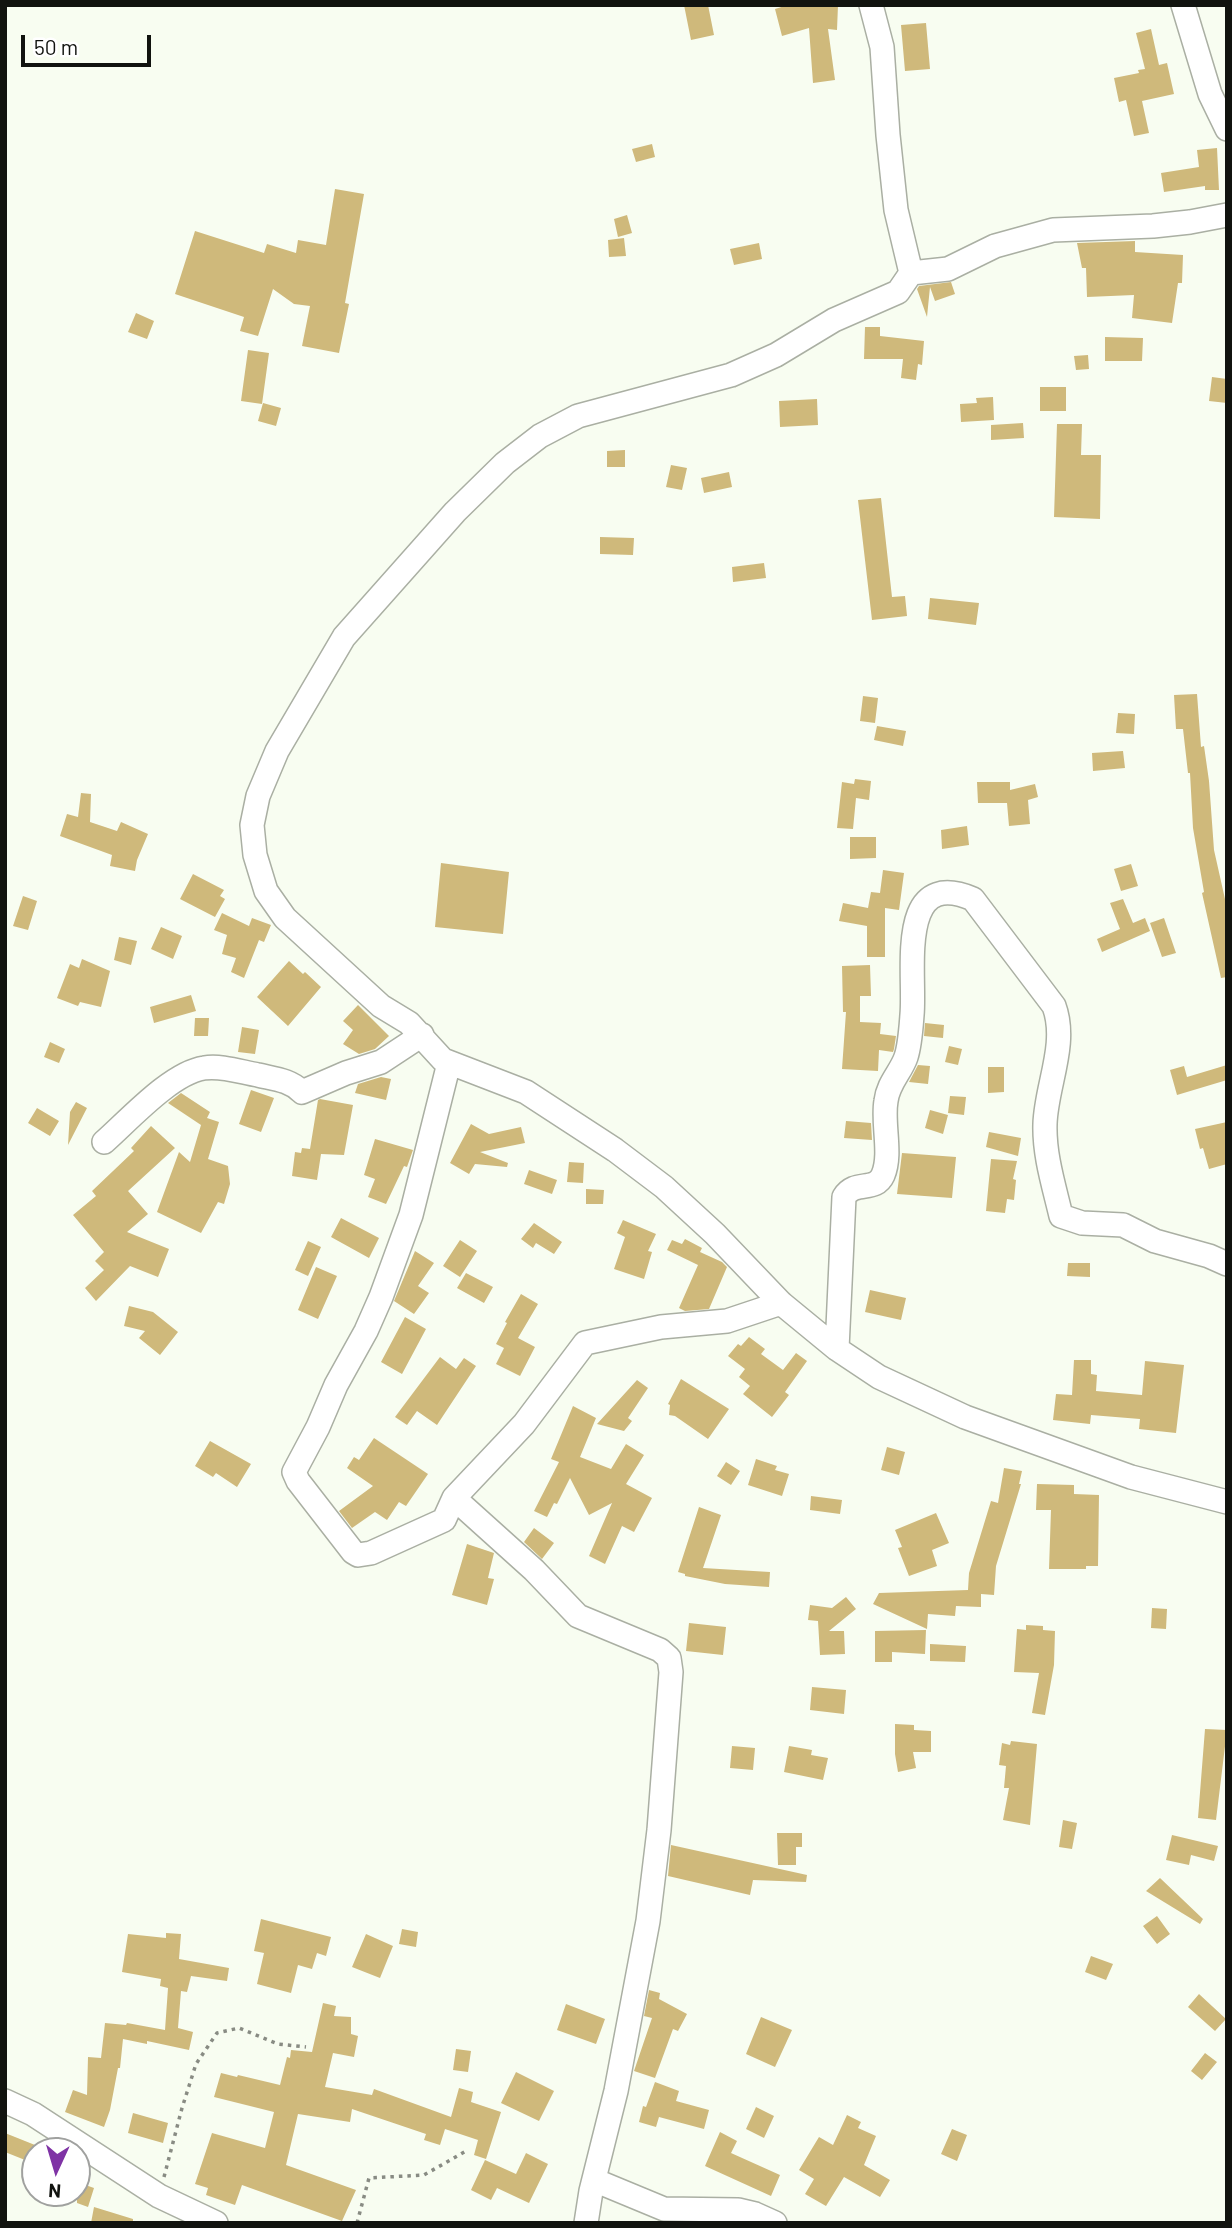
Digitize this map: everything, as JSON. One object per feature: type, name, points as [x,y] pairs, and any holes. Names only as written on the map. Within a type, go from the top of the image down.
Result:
[{"type":"street","points":[[871,5],[882,47],[896,210],[911,273],[898,292],[834,320],[776,355],[731,375],[578,416],[540,436],[505,463],[455,512],[344,636],[277,751],[258,796],[252,825],[255,855],[266,891],[285,918],[382,1006],[409,1023],[443,1060],[489,1076],[526,1093],[615,1150],[664,1187],[715,1234],[781,1303],[837,1349],[879,1377],[965,1417],[1131,1477],[1227,1502]]},
{"type":"street","points":[[1183,5],[1210,93],[1227,130]]},
{"type":"street","points":[[911,273],[948,269],[995,246],[1053,230],[1153,226],[1227,215]]},
{"type":"street","points":[[837,1349],[844,1197],[855,1187],[872,1186],[879,1181],[886,1167],[885,1102],[894,1076],[906,1058],[913,1012],[911,946],[916,921],[922,908],[941,892],[956,892],[973,899],[1054,1006],[1058,1016],[1058,1041],[1045,1136],[1061,1216],[1082,1223],[1123,1226],[1154,1241],[1209,1256],[1227,1264]]},
{"type":"street","points":[[104,1142],[173,1081],[189,1072],[206,1068],[228,1069],[292,1083],[302,1092],[346,1073],[381,1062],[422,1035]]},
{"type":"street","points":[[449,1063],[411,1215],[381,1297],[294,1472],[348,1546],[358,1555],[383,1548],[444,1520],[454,1498],[524,1424],[584,1343],[661,1327],[727,1321],[781,1303]]},
{"type":"street","points":[[454,1498],[534,1570],[578,1616],[660,1650],[669,1658],[671,1672],[660,1817],[648,1921],[616,2091],[586,2223]]},
{"type":"street","points":[[5,2101],[33,2114],[159,2196],[216,2223]]},
{"type":"street","points":[[594,2180],[664,2209],[738,2210],[775,2223]]},
{"type":"path","points":[[159,2196],[181,2108],[196,2064],[217,2033],[239,2028],[278,2044],[306,2047]]},
{"type":"path","points":[[357,2223],[369,2178],[424,2175],[466,2151]]},
{"type":"building","points":[[684,5],[708,5],[714,35],[691,40]]},
{"type":"building","points":[[788,5],[838,5],[837,30],[828,29],[835,80],[813,83],[809,28],[782,36],[775,9]]},
{"type":"building","points":[[926,23],[930,69],[905,71],[901,25]]},
{"type":"building","points":[[1151,29],[1159,65],[1167,63],[1174,94],[1142,101],[1149,133],[1134,136],[1126,100],[1119,102],[1114,78],[1139,73],[1138,70],[1145,69],[1136,33]]},
{"type":"building","points":[[652,144],[655,157],[636,162],[632,149]]},
{"type":"building","points":[[1217,148],[1219,190],[1205,190],[1205,186],[1164,192],[1161,173],[1199,167],[1197,150]]},
{"type":"building","points":[[335,189],[364,194],[345,303],[349,304],[339,353],[302,346],[310,306],[294,304],[273,289],[258,336],[240,331],[244,317],[175,294],[195,231],[264,253],[267,244],[296,253],[298,240],[326,245]]},
{"type":"building","points":[[627,215],[632,233],[618,237],[614,219]]},
{"type":"building","points":[[624,238],[626,256],[609,257],[608,240]]},
{"type":"building","points":[[1135,241],[1135,252],[1183,255],[1182,283],[1178,283],[1172,323],[1132,318],[1134,295],[1087,297],[1086,268],[1082,268],[1077,243]]},
{"type":"building","points":[[759,243],[762,259],[734,265],[730,249]]},
{"type":"building","points":[[951,282],[955,294],[935,301],[930,287],[927,317],[917,289],[919,286]]},
{"type":"building","points":[[136,313],[154,321],[147,339],[128,332]]},
{"type":"building","points":[[865,327],[880,327],[880,336],[924,341],[922,365],[918,364],[916,380],[901,378],[903,359],[864,359]]},
{"type":"building","points":[[1105,337],[1143,338],[1142,361],[1105,361]]},
{"type":"building","points":[[248,350],[269,353],[262,404],[241,401]]},
{"type":"building","points":[[1088,355],[1089,369],[1076,370],[1074,356]]},
{"type":"building","points":[[1212,377],[1227,379],[1227,403],[1209,401]]},
{"type":"building","points":[[1040,387],[1066,387],[1066,411],[1040,411]]},
{"type":"building","points":[[993,397],[994,420],[961,422],[960,404],[977,403],[976,398]]},
{"type":"building","points":[[817,399],[818,425],[780,427],[779,401]]},
{"type":"building","points":[[263,403],[281,408],[276,426],[258,421]]},
{"type":"building","points":[[1023,423],[1024,438],[991,440],[991,425]]},
{"type":"building","points":[[1057,424],[1082,424],[1081,455],[1101,455],[1100,519],[1054,517]]},
{"type":"building","points":[[625,450],[625,467],[607,467],[607,451]]},
{"type":"building","points":[[671,465],[687,468],[682,490],[666,487]]},
{"type":"building","points":[[729,472],[732,487],[704,493],[701,478]]},
{"type":"building","points":[[881,498],[892,597],[905,596],[907,616],[872,620],[858,500]]},
{"type":"building","points":[[600,537],[634,538],[633,555],[600,554]]},
{"type":"building","points":[[764,563],[766,578],[733,582],[732,567]]},
{"type":"building","points":[[930,598],[979,603],[976,625],[928,619]]},
{"type":"building","points":[[1197,694],[1201,747],[1204,746],[1209,781],[1214,850],[1227,908],[1227,977],[1221,978],[1202,893],[1204,892],[1193,828],[1190,773],[1183,729],[1176,729],[1174,695]]},
{"type":"building","points":[[863,696],[878,698],[875,723],[860,721]]},
{"type":"building","points":[[1118,713],[1135,714],[1134,734],[1116,733]]},
{"type":"building","points":[[877,726],[906,731],[903,746],[874,740]]},
{"type":"building","points":[[1123,751],[1125,768],[1093,771],[1092,753]]},
{"type":"building","points":[[855,779],[871,781],[869,800],[856,798],[853,829],[837,828],[842,782],[854,784]]},
{"type":"building","points":[[977,782],[1010,782],[1010,790],[1035,784],[1038,797],[1028,800],[1030,824],[1009,826],[1007,803],[978,803]]},
{"type":"building","points":[[81,793],[91,794],[90,822],[117,831],[121,822],[148,834],[135,871],[110,866],[112,855],[60,836],[67,814],[78,817]]},
{"type":"building","points":[[967,826],[969,845],[942,849],[941,830]]},
{"type":"building","points":[[850,837],[876,837],[876,858],[850,859]]},
{"type":"building","points":[[441,863],[509,872],[503,934],[435,927]]},
{"type":"building","points":[[1131,864],[1138,886],[1121,891],[1114,869]]},
{"type":"building","points":[[883,870],[904,873],[899,910],[885,908],[885,957],[867,957],[867,926],[839,921],[843,903],[868,908],[871,892],[880,893]]},
{"type":"building","points":[[193,874],[224,890],[220,896],[225,899],[215,917],[180,899]]},
{"type":"building","points":[[23,896],[37,901],[28,930],[13,926]]},
{"type":"building","points":[[1123,899],[1133,923],[1145,918],[1150,931],[1102,952],[1097,939],[1120,929],[1110,903]]},
{"type":"building","points":[[222,913],[249,926],[252,918],[271,925],[264,942],[259,940],[244,978],[231,972],[236,958],[222,954],[227,935],[214,930]]},
{"type":"building","points":[[1164,918],[1176,953],[1162,957],[1150,923]]},
{"type":"building","points":[[161,927],[182,936],[173,959],[151,949]]},
{"type":"building","points":[[119,937],[137,941],[131,965],[114,960]]},
{"type":"building","points":[[82,959],[110,971],[101,1007],[80,1002],[78,1006],[57,998],[70,964],[79,968]]},
{"type":"building","points":[[289,961],[321,987],[288,1026],[257,997]]},
{"type":"building","points":[[870,965],[871,996],[860,996],[860,1022],[881,1023],[880,1034],[896,1036],[894,1049],[893,1052],[879,1050],[878,1071],[842,1069],[846,1012],[843,1012],[842,966]]},
{"type":"building","points":[[191,995],[196,1011],[154,1023],[150,1007]]},
{"type":"building","points":[[358,1005],[389,1036],[375,1049],[359,1054],[343,1044],[353,1030],[343,1021]]},
{"type":"building","points":[[195,1018],[209,1018],[208,1036],[194,1036]]},
{"type":"building","points":[[925,1023],[944,1025],[943,1038],[924,1036]]},
{"type":"building","points":[[242,1027],[259,1030],[255,1054],[238,1052]]},
{"type":"building","points":[[50,1042],[65,1049],[59,1063],[44,1057]]},
{"type":"building","points":[[949,1046],[962,1049],[958,1065],[945,1062]]},
{"type":"building","points":[[918,1065],[930,1066],[928,1084],[909,1082]]},
{"type":"building","points":[[1227,1065],[1227,1080],[1177,1095],[1170,1070],[1184,1066],[1187,1077]]},
{"type":"building","points":[[988,1067],[1004,1067],[1004,1092],[988,1093]]},
{"type":"building","points":[[381,1077],[391,1079],[386,1100],[355,1093],[358,1084]]},
{"type":"building","points":[[251,1090],[274,1098],[261,1132],[239,1124]]},
{"type":"building","points":[[181,1093],[210,1112],[207,1118],[219,1122],[208,1159],[228,1166],[230,1184],[224,1204],[218,1202],[201,1233],[157,1212],[179,1152],[190,1162],[201,1125],[168,1103]]},
{"type":"building","points":[[950,1096],[966,1097],[964,1115],[948,1113]]},
{"type":"building","points":[[320,1099],[353,1105],[344,1155],[321,1154],[317,1180],[292,1176],[295,1152],[301,1153],[302,1148],[310,1149]]},
{"type":"building","points":[[76,1102],[87,1108],[68,1145],[70,1112]]},
{"type":"building","points":[[37,1108],[59,1121],[50,1136],[28,1123]]},
{"type":"building","points":[[930,1110],[948,1115],[943,1134],[925,1128]]},
{"type":"building","points":[[846,1121],[871,1123],[872,1140],[844,1138]]},
{"type":"building","points":[[1227,1122],[1227,1164],[1209,1169],[1195,1129]]},
{"type":"building","points":[[471,1124],[489,1134],[521,1127],[525,1143],[480,1152],[508,1163],[507,1167],[475,1164],[469,1174],[450,1163]]},
{"type":"building","points":[[151,1126],[175,1148],[128,1191],[148,1214],[127,1232],[169,1249],[158,1277],[130,1266],[96,1301],[85,1288],[104,1270],[95,1261],[104,1252],[73,1215],[96,1196],[92,1191],[134,1151],[131,1148]]},
{"type":"building","points":[[989,1132],[1021,1138],[1018,1156],[986,1147]]},
{"type":"building","points":[[375,1139],[413,1150],[407,1167],[404,1166],[386,1204],[368,1197],[375,1179],[364,1175]]},
{"type":"building","points":[[902,1153],[956,1157],[952,1198],[897,1194]]},
{"type":"building","points":[[991,1159],[1017,1161],[1013,1179],[1016,1180],[1014,1200],[1007,1199],[1005,1213],[986,1211]]},
{"type":"building","points":[[569,1162],[584,1163],[583,1183],[567,1182]]},
{"type":"building","points":[[529,1170],[557,1180],[552,1194],[524,1184]]},
{"type":"building","points":[[586,1189],[604,1190],[603,1204],[586,1204]]},
{"type":"building","points":[[341,1218],[379,1238],[369,1258],[331,1237]]},
{"type":"building","points":[[623,1220],[656,1234],[648,1251],[652,1252],[644,1279],[614,1269],[625,1237],[617,1233]]},
{"type":"building","points":[[534,1223],[562,1242],[554,1254],[536,1243],[533,1248],[521,1239]]},
{"type":"building","points":[[685,1239],[702,1248],[700,1252],[727,1267],[709,1309],[685,1311],[679,1308],[698,1265],[667,1250],[672,1240],[682,1244]]},
{"type":"building","points":[[460,1240],[477,1251],[460,1277],[443,1266]]},
{"type":"building","points":[[308,1241],[321,1247],[308,1276],[295,1270]]},
{"type":"building","points":[[415,1251],[434,1263],[418,1286],[429,1293],[414,1314],[394,1301]]},
{"type":"building","points":[[1068,1263],[1090,1263],[1090,1277],[1067,1276]]},
{"type":"building","points":[[316,1267],[337,1276],[318,1319],[298,1310]]},
{"type":"building","points":[[466,1273],[493,1287],[484,1303],[457,1288]]},
{"type":"building","points":[[870,1290],[906,1298],[901,1320],[865,1312]]},
{"type":"building","points":[[521,1294],[538,1304],[518,1338],[535,1347],[520,1376],[496,1364],[504,1348],[496,1344]]},
{"type":"building","points":[[129,1306],[153,1312],[178,1332],[160,1355],[139,1338],[145,1331],[124,1326]]},
{"type":"building","points":[[405,1317],[426,1329],[402,1374],[381,1362]]},
{"type":"building","points":[[749,1337],[765,1349],[761,1354],[783,1370],[796,1353],[807,1361],[785,1392],[789,1395],[772,1417],[743,1394],[750,1386],[739,1377],[745,1369],[728,1356],[738,1344],[741,1346]]},
{"type":"building","points":[[440,1357],[456,1369],[464,1358],[476,1366],[437,1425],[417,1411],[407,1425],[395,1417]]},
{"type":"building","points":[[1074,1360],[1091,1360],[1091,1374],[1097,1375],[1096,1391],[1142,1395],[1145,1361],[1184,1365],[1176,1433],[1139,1429],[1140,1419],[1091,1415],[1090,1424],[1053,1420],[1056,1394],[1072,1395]]},
{"type":"building","points":[[681,1379],[729,1409],[708,1439],[675,1416],[669,1415],[668,1404]]},
{"type":"building","points":[[637,1380],[648,1388],[628,1418],[632,1421],[624,1431],[597,1424]]},
{"type":"building","points":[[573,1406],[596,1418],[580,1457],[611,1469],[626,1444],[644,1455],[626,1484],[652,1498],[634,1532],[622,1526],[605,1564],[589,1556],[612,1503],[589,1515],[570,1478],[547,1517],[534,1511],[559,1462],[551,1459]]},
{"type":"building","points":[[374,1438],[428,1474],[406,1506],[399,1502],[387,1520],[375,1512],[352,1528],[339,1511],[373,1486],[347,1468],[354,1457],[359,1460]]},
{"type":"building","points":[[210,1441],[251,1464],[237,1487],[216,1473],[213,1477],[195,1466]]},
{"type":"building","points":[[887,1447],[905,1452],[899,1475],[881,1470]]},
{"type":"building","points":[[756,1459],[777,1466],[775,1470],[789,1474],[782,1496],[748,1485]]},
{"type":"building","points":[[726,1462],[740,1471],[731,1485],[717,1476]]},
{"type":"building","points":[[1004,1468],[1022,1471],[1021,1484],[996,1566],[994,1595],[981,1594],[981,1607],[956,1606],[955,1616],[928,1614],[927,1629],[873,1604],[879,1593],[968,1590],[969,1573],[991,1501],[998,1503]]},
{"type":"building","points":[[1037,1484],[1074,1485],[1074,1494],[1099,1495],[1098,1566],[1086,1566],[1086,1569],[1049,1569],[1051,1510],[1036,1510]]},
{"type":"building","points":[[811,1496],[842,1500],[840,1514],[810,1510]]},
{"type":"building","points":[[699,1507],[721,1515],[703,1568],[770,1572],[769,1587],[725,1584],[685,1576],[678,1572]]},
{"type":"building","points":[[936,1513],[949,1543],[932,1550],[937,1566],[909,1576],[898,1548],[902,1547],[895,1530]]},
{"type":"building","points":[[534,1528],[554,1543],[542,1559],[524,1542]]},
{"type":"building","points":[[467,1544],[494,1553],[488,1578],[494,1579],[487,1605],[452,1595]]},
{"type":"building","points":[[846,1597],[856,1609],[829,1631],[844,1631],[845,1654],[820,1655],[818,1621],[808,1620],[810,1605],[832,1608]]},
{"type":"building","points":[[1152,1608],[1167,1609],[1166,1629],[1151,1628]]},
{"type":"building","points":[[689,1623],[726,1627],[723,1655],[686,1651]]},
{"type":"building","points":[[1026,1625],[1043,1626],[1043,1630],[1055,1631],[1054,1665],[1045,1715],[1032,1713],[1039,1673],[1014,1672],[1017,1629],[1026,1630]]},
{"type":"building","points":[[926,1630],[925,1654],[892,1652],[892,1662],[875,1662],[875,1631]]},
{"type":"building","points":[[930,1644],[966,1646],[965,1662],[930,1661]]},
{"type":"building","points":[[812,1687],[846,1690],[844,1714],[810,1710]]},
{"type":"building","points":[[895,1724],[914,1725],[914,1730],[931,1731],[931,1752],[913,1752],[916,1768],[898,1772]]},
{"type":"building","points":[[1205,1729],[1227,1730],[1216,1820],[1198,1818]]},
{"type":"building","points":[[1011,1741],[1037,1744],[1030,1825],[1003,1820],[1009,1788],[1004,1788],[1006,1766],[999,1765],[1002,1743],[1010,1745]]},
{"type":"building","points":[[732,1746],[755,1748],[753,1770],[730,1768]]},
{"type":"building","points":[[789,1746],[812,1750],[811,1755],[828,1758],[823,1780],[784,1772]]},
{"type":"building","points":[[1063,1820],[1077,1823],[1072,1849],[1059,1847]]},
{"type":"building","points":[[777,1833],[802,1833],[802,1847],[796,1847],[796,1865],[778,1865]]},
{"type":"building","points":[[1172,1835],[1218,1846],[1214,1861],[1191,1855],[1189,1865],[1166,1860]]},
{"type":"building","points":[[671,1845],[807,1875],[806,1882],[753,1880],[750,1895],[668,1876]]},
{"type":"building","points":[[1160,1878],[1203,1919],[1200,1924],[1146,1891]]},
{"type":"building","points":[[1157,1916],[1170,1934],[1157,1944],[1143,1926]]},
{"type":"building","points":[[261,1919],[331,1937],[326,1956],[317,1953],[312,1969],[298,1965],[291,1993],[257,1984],[264,1953],[254,1951]]},
{"type":"building","points":[[402,1929],[418,1932],[416,1947],[399,1944]]},
{"type":"building","points":[[166,1933],[181,1934],[179,1959],[229,1968],[227,1981],[191,1976],[187,1992],[181,1991],[178,2028],[193,2032],[189,2050],[123,2039],[120,2068],[104,2127],[65,2112],[73,2090],[87,2095],[88,2057],[101,2058],[105,2023],[127,2023],[165,2030],[168,1988],[160,1986],[161,1979],[122,1972],[128,1934],[166,1938]]},
{"type":"building","points":[[366,1934],[393,1946],[380,1978],[352,1967]]},
{"type":"building","points":[[1091,1956],[1113,1964],[1106,1980],[1085,1972]]},
{"type":"building","points":[[649,1990],[660,1993],[659,1999],[687,2014],[678,2031],[673,2029],[655,2078],[634,2071],[652,2018],[644,2016]]},
{"type":"building","points":[[1199,1994],[1226,2019],[1215,2031],[1188,2007]]},
{"type":"building","points":[[323,2003],[336,2006],[334,2016],[351,2017],[351,2034],[358,2036],[354,2057],[333,2053],[325,2087],[372,2095],[374,2089],[451,2117],[459,2088],[473,2092],[471,2102],[501,2112],[486,2159],[474,2155],[478,2140],[445,2129],[440,2145],[424,2140],[426,2134],[352,2109],[350,2122],[298,2114],[286,2165],[356,2190],[342,2221],[242,2185],[235,2205],[206,2195],[208,2188],[195,2184],[212,2133],[265,2148],[274,2112],[214,2097],[221,2073],[280,2085],[291,2050],[312,2052]]},
{"type":"building","points":[[566,2004],[605,2019],[596,2044],[557,2030]]},
{"type":"building","points":[[761,2017],[792,2030],[775,2067],[746,2054]]},
{"type":"building","points":[[456,2049],[471,2051],[468,2072],[453,2070]]},
{"type":"building","points":[[1205,2053],[1217,2062],[1202,2080],[1191,2071]]},
{"type":"building","points":[[516,2072],[554,2091],[539,2121],[501,2103]]},
{"type":"building","points":[[655,2082],[679,2091],[676,2101],[709,2110],[704,2129],[659,2117],[656,2127],[639,2122],[643,2106],[646,2107]]},
{"type":"building","points":[[756,2107],[774,2116],[764,2138],[746,2129]]},
{"type":"building","points":[[133,2113],[168,2123],[163,2143],[128,2133]]},
{"type":"building","points":[[847,2115],[861,2122],[858,2128],[876,2136],[864,2165],[890,2180],[880,2197],[844,2177],[826,2206],[805,2194],[814,2179],[799,2170],[819,2137],[833,2145]]},
{"type":"building","points":[[952,2129],[967,2135],[957,2161],[941,2154]]},
{"type":"building","points":[[720,2132],[737,2141],[731,2153],[780,2175],[771,2196],[705,2166]]},
{"type":"building","points":[[5,2133],[21,2139],[21,2158],[5,2152]]},
{"type":"building","points":[[526,2153],[548,2164],[529,2203],[497,2188],[491,2200],[471,2190],[485,2160],[516,2174]]},
{"type":"building","points":[[94,2207],[133,2219],[133,2223],[91,2223]]}]
